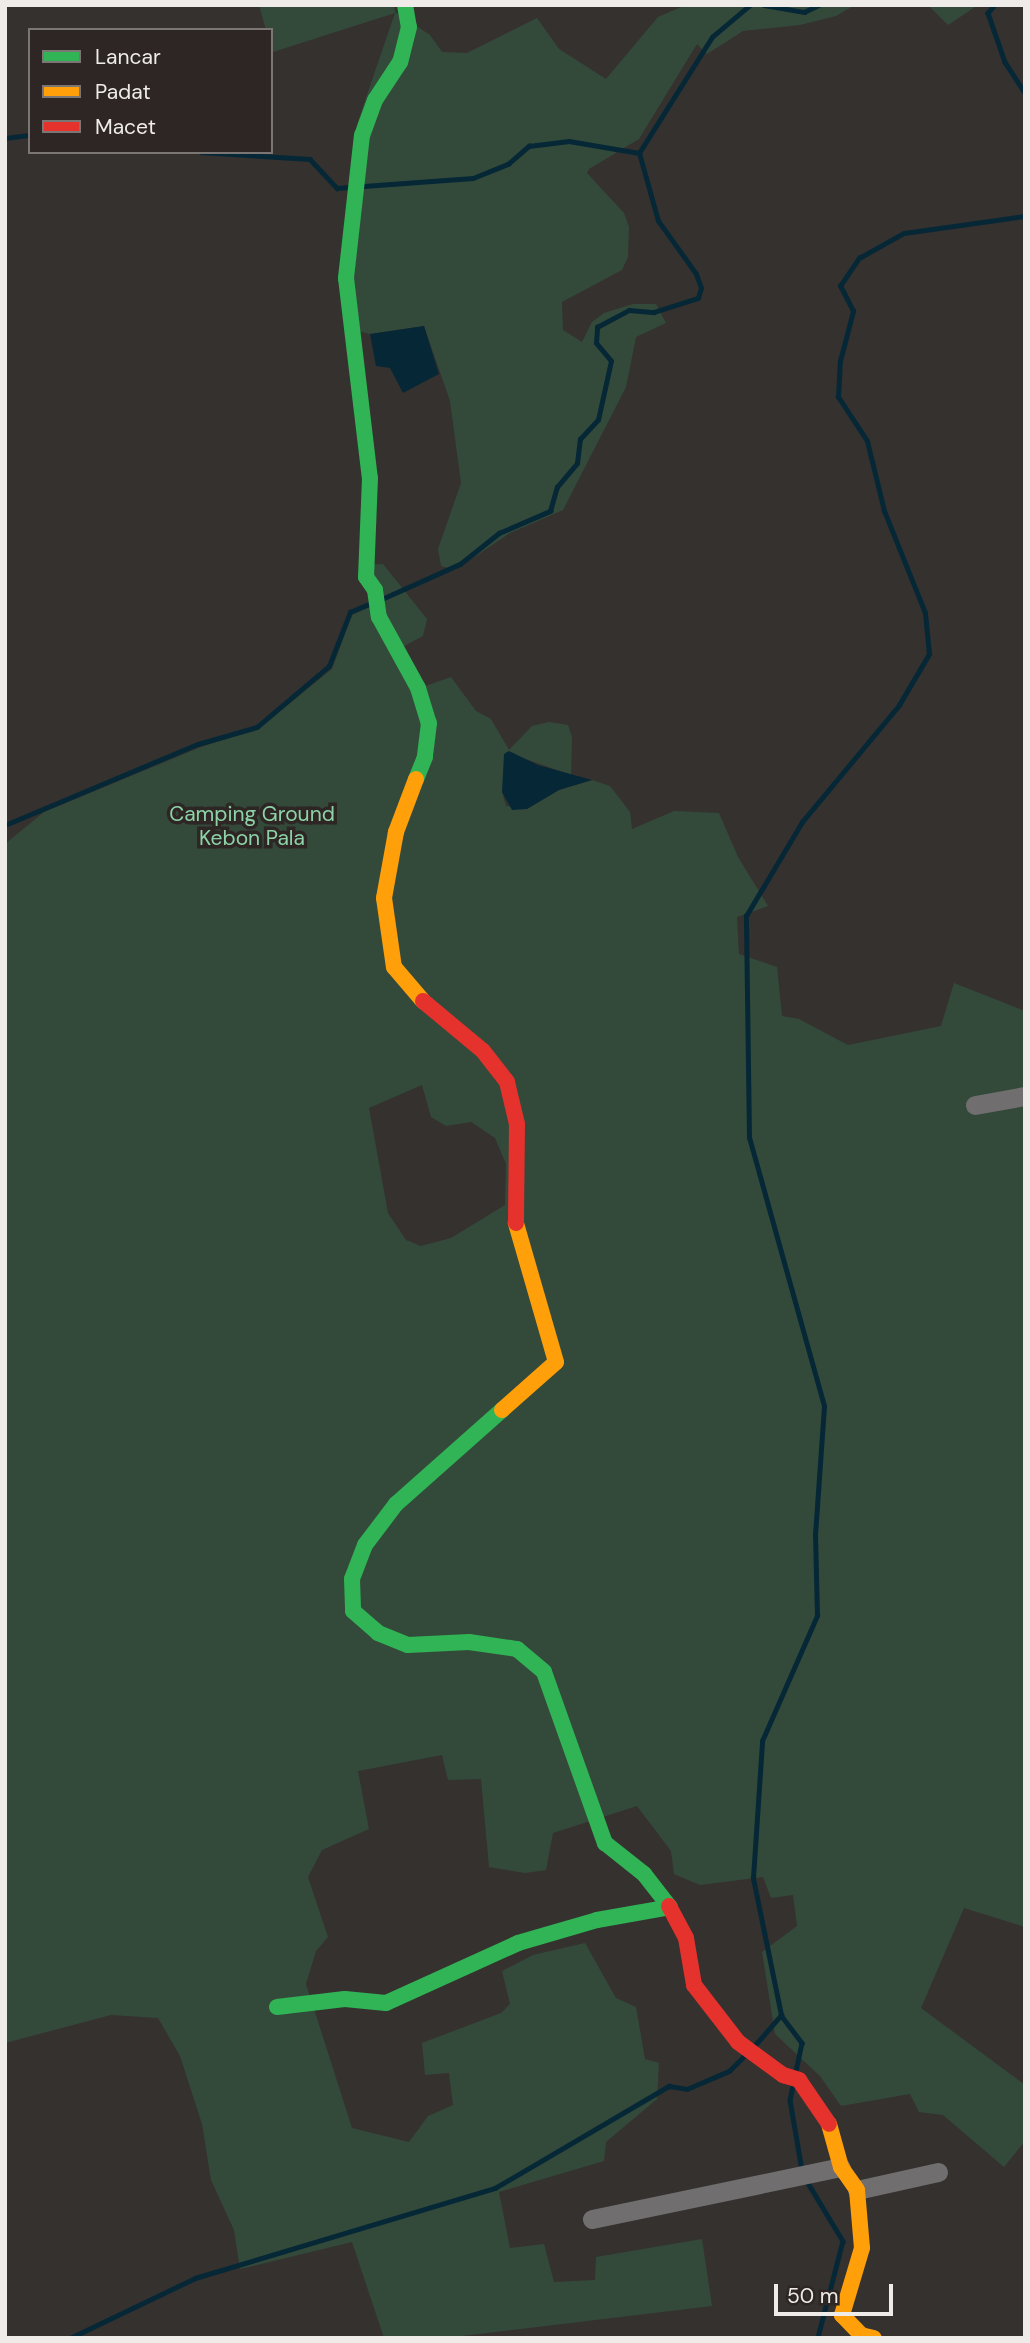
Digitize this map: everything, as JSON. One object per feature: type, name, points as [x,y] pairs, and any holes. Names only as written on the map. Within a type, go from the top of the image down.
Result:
[{"type":"street","points":[[405,5],[409,27],[400,62],[375,100],[355,165],[346,278],[370,478],[366,577],[375,590],[379,617],[418,688],[429,723],[425,757],[396,832],[384,898],[394,967],[433,1013],[483,1051],[507,1082],[517,1124],[513,1214],[556,1362],[396,1504],[365,1545],[352,1579],[354,1611],[378,1633],[408,1645],[469,1642],[517,1649],[544,1672],[605,1843],[644,1874],[670,1907],[687,1938],[694,1985],[738,2042],[783,2075],[799,2080],[827,2116],[841,2166],[857,2190],[862,2248],[842,2315],[861,2335],[874,2338]]},
{"type":"street","points":[[975,1105],[1025,1096]]},
{"type":"street","points":[[277,2007],[345,1999],[386,2003],[518,1943],[597,1920],[670,1907]]},
{"type":"street","points":[[592,2219],[794,2179],[841,2166]]},
{"type":"street","points":[[857,2190],[937,2172]]},
{"type":"green space","points":[[259,5],[394,5],[395,12],[430,35],[442,52],[467,53],[537,18],[559,49],[606,79],[658,17],[686,5],[855,5],[836,16],[800,25],[743,31],[707,54],[697,44],[639,139],[589,169],[587,173],[624,213],[629,227],[628,257],[622,270],[562,302],[563,330],[582,342],[592,322],[604,313],[633,304],[656,304],[666,323],[636,337],[626,387],[563,510],[510,533],[455,570],[441,566],[438,549],[461,483],[450,401],[424,326],[370,334],[344,328],[357,124],[395,13],[273,52],[273,28],[265,28]]},
{"type":"green space","points":[[928,5],[978,5],[948,25]]},
{"type":"green space","name":"Camping Ground Kebon Pala","points":[[383,564],[427,619],[423,636],[393,652],[414,690],[451,677],[476,711],[491,719],[509,750],[532,726],[549,722],[568,725],[572,737],[571,775],[506,752],[502,792],[506,806],[527,809],[559,790],[592,780],[610,786],[630,812],[632,829],[674,811],[719,813],[738,857],[768,906],[737,917],[739,954],[777,967],[782,1016],[799,1019],[848,1045],[941,1026],[954,983],[1025,1011],[1025,1927],[964,1908],[921,2008],[1025,2085],[1025,2141],[1004,2167],[943,2115],[919,2112],[910,2094],[841,2106],[820,2076],[775,2034],[762,1952],[797,1926],[793,1895],[771,1898],[763,1877],[700,1885],[674,1874],[671,1851],[637,1806],[553,1833],[546,1870],[525,1873],[489,1867],[481,1779],[448,1780],[442,1755],[358,1771],[369,1829],[322,1850],[308,1877],[328,1937],[316,1951],[306,1984],[352,2128],[409,2142],[428,2116],[453,2105],[449,2073],[425,2075],[422,2043],[501,2013],[510,2004],[502,1971],[533,1955],[585,1943],[616,1998],[636,2007],[645,2059],[659,2063],[657,2099],[606,2142],[604,2161],[499,2192],[510,2248],[544,2244],[554,2282],[595,2280],[596,2257],[702,2239],[712,2306],[445,2338],[384,2338],[352,2242],[240,2269],[234,2230],[211,2180],[202,2124],[180,2056],[158,2018],[111,2015],[5,2043],[5,844],[44,812],[201,747],[259,728],[332,669],[352,615],[373,605],[361,565]],"holes":[[[422,1085],[431,1117],[446,1126],[471,1122],[495,1138],[506,1164],[505,1205],[451,1238],[421,1246],[406,1240],[388,1213],[369,1108]]]},
{"type":"water","points":[[424,326],[439,374],[403,393],[390,368],[376,366],[370,334]]},
{"type":"water","points":[[509,751],[538,765],[592,780],[559,790],[527,809],[512,810],[502,792],[504,754]]},
{"type":"waterway","points":[[364,186],[473,178],[508,164],[529,146],[569,141],[639,153],[712,37],[750,5]]},
{"type":"waterway","points":[[764,5],[804,12],[819,5]]},
{"type":"waterway","points":[[995,5],[988,13],[1005,62],[1025,93]]},
{"type":"waterway","points":[[5,138],[28,135]]},
{"type":"waterway","points":[[384,598],[460,564],[499,533],[550,511],[557,487],[577,463],[580,439],[598,420],[611,361],[596,343],[597,327],[629,310],[654,312],[698,298],[701,288],[696,274],[658,221],[639,153]]},
{"type":"waterway","points":[[232,154],[310,159],[337,188],[349,187]]},
{"type":"waterway","points":[[755,2045],[781,2015],[753,1878],[762,1741],[817,1616],[815,1535],[824,1406],[749,1138],[746,916],[802,822],[899,705],[929,654],[925,613],[884,511],[867,441],[838,397],[840,361],[853,311],[840,286],[859,258],[904,233],[1025,216]]},
{"type":"waterway","points":[[5,825],[198,744],[257,727],[329,666],[350,612],[369,604]]},
{"type":"waterway","points":[[781,2015],[802,2043],[796,2071]]},
{"type":"waterway","points":[[70,2338],[195,2278],[495,2188],[669,2086],[687,2089],[729,2071],[744,2056]]},
{"type":"waterway","points":[[793,2086],[790,2100],[802,2170]]},
{"type":"waterway","points":[[805,2178],[843,2241],[818,2338]]},
{"type":"traffic: fast","points":[[405,5],[409,27],[400,62],[375,100],[362,135],[346,278],[370,478],[366,577],[375,590],[379,617],[418,688],[429,723],[425,757],[416,779]]},
{"type":"traffic: fast","points":[[502,1410],[396,1504],[365,1545],[352,1579],[353,1611],[378,1633],[408,1645],[469,1642],[517,1649],[544,1672],[605,1843],[644,1874],[669,1906]]},
{"type":"traffic: fast","points":[[277,2007],[345,1999],[386,2003],[518,1943],[597,1920],[670,1907]]},
{"type":"traffic: slow","points":[[416,779],[396,832],[384,898],[394,967],[423,1001]]},
{"type":"traffic: slow","points":[[502,1410],[556,1362],[516,1223]]},
{"type":"traffic: slow","points":[[829,2124],[841,2167],[857,2190],[862,2248],[842,2315],[861,2335],[874,2338]]},
{"type":"traffic: jam","points":[[423,1001],[483,1051],[507,1082],[517,1124],[516,1223]]},
{"type":"traffic: jam","points":[[669,1906],[686,1938],[694,1985],[738,2042],[783,2075],[799,2080],[829,2124]]}]
